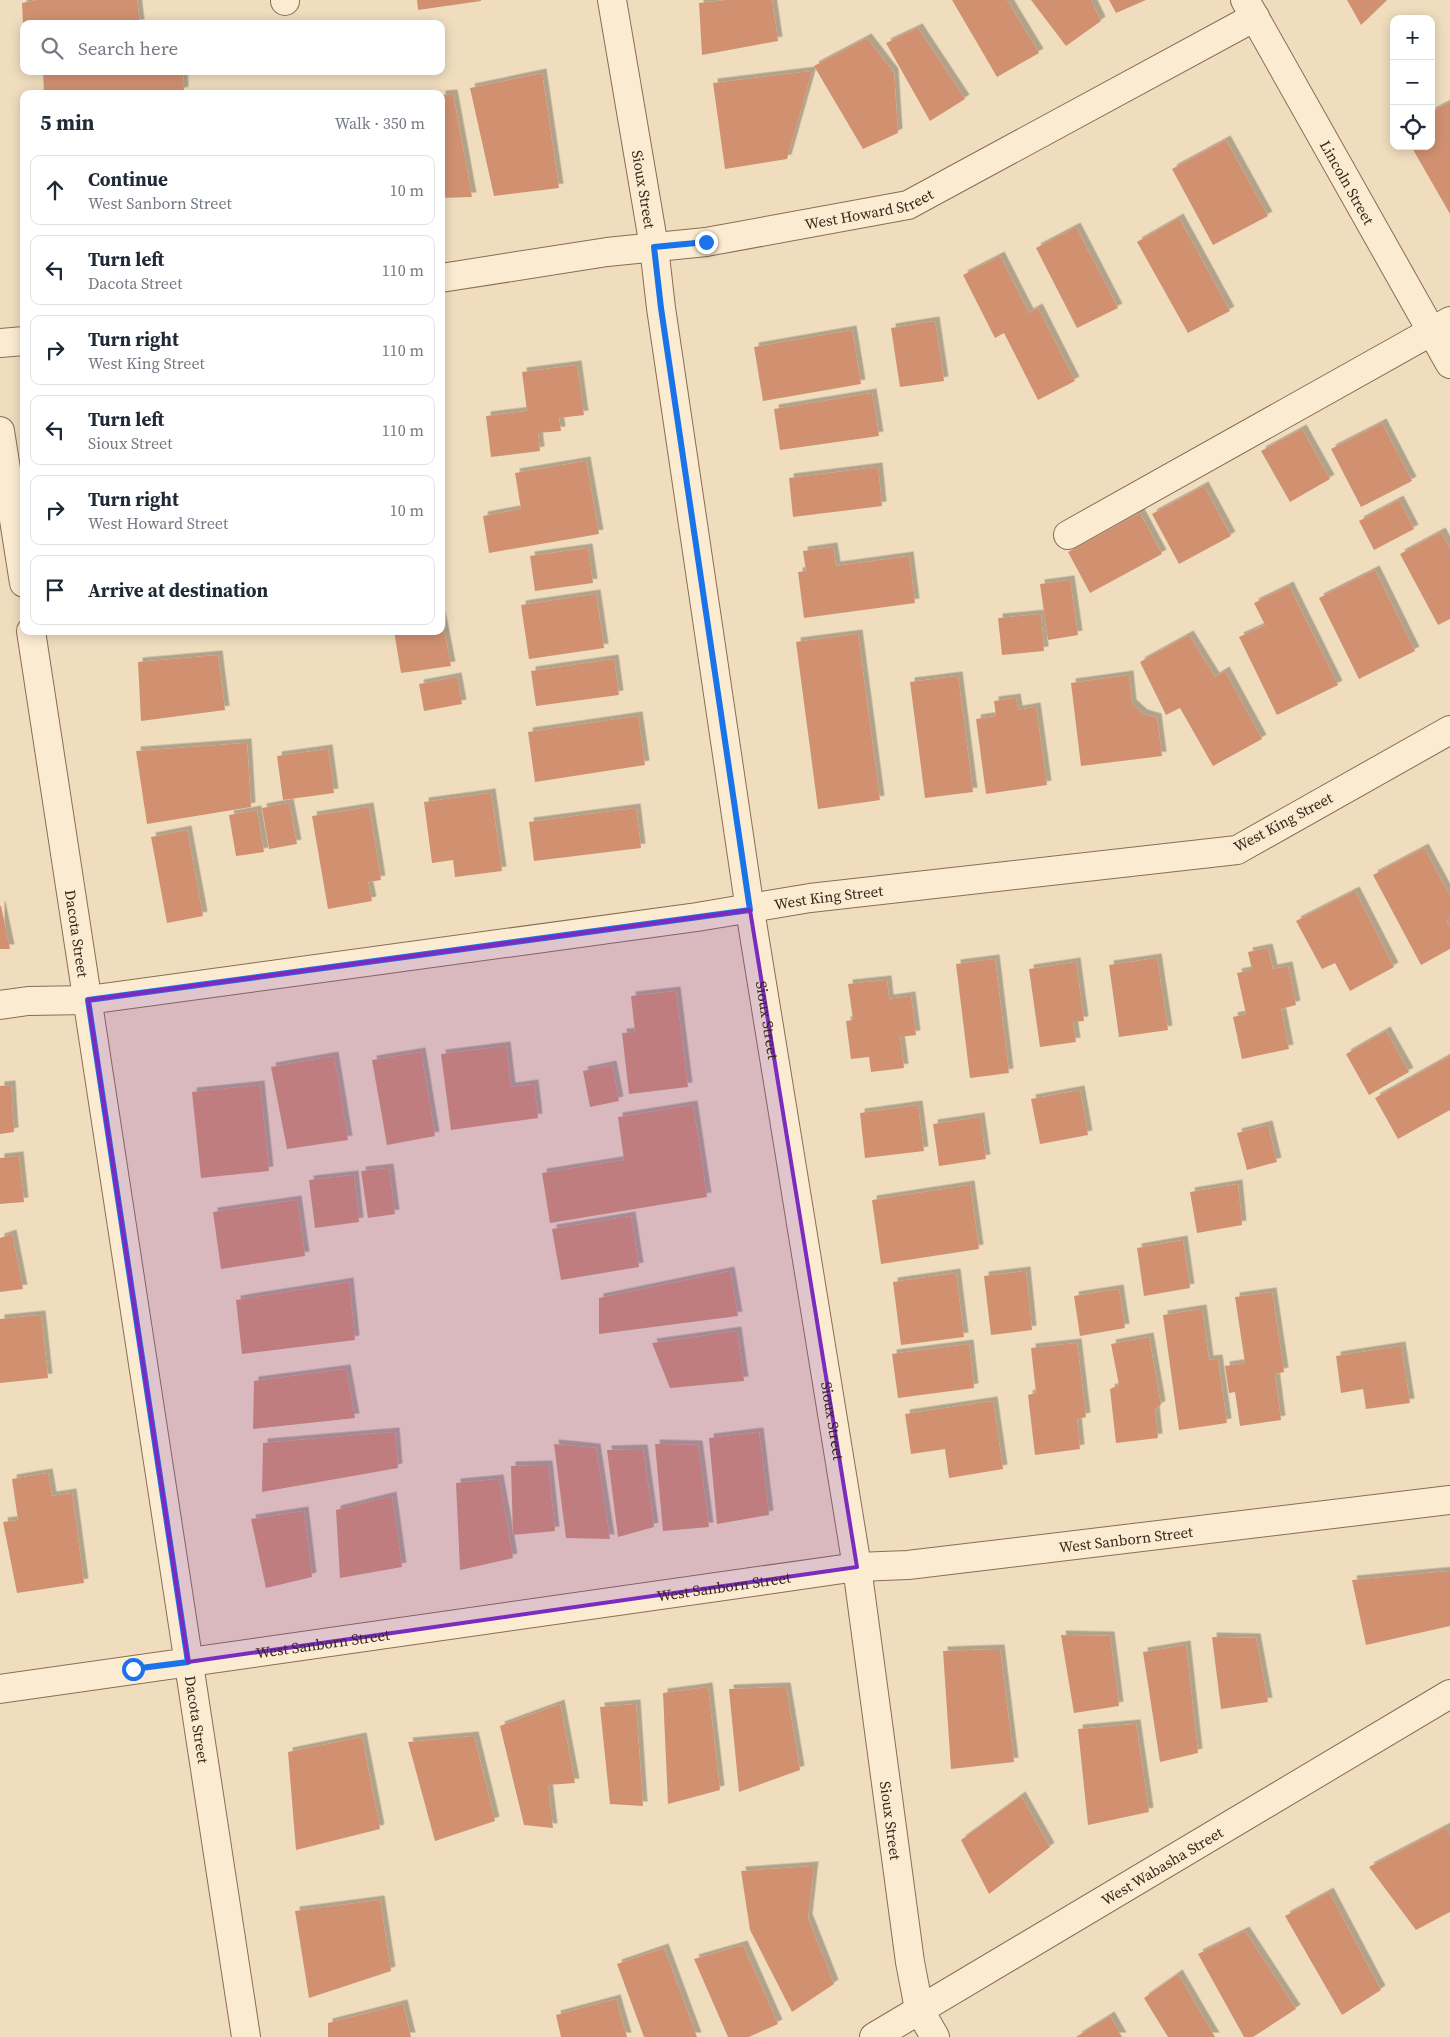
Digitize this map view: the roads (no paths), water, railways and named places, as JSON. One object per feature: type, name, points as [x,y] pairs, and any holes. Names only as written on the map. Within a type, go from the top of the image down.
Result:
[{"type":"street","name":"Sioux Street","points":[[612,0],[654,247],[750,910],[857,1567],[910,1962],[919,2009],[935,2037]]},
{"type":"street","name":"West Howard Street","points":[[445,277],[607,252],[706,242],[908,205],[1250,9]]},
{"type":"street","name":"Lincoln Street","points":[[1250,9],[1441,326],[1450,364]]},
{"type":"street","points":[[1068,535],[1441,326]]},
{"type":"street","points":[[0,343],[20,340]]},
{"type":"street","points":[[0,430],[20,558]]},
{"type":"street","name":"Dacota Street","points":[[32,635],[246,2037]]},
{"type":"street","name":"West King Street","points":[[0,1005],[28,1001],[88,1000],[750,910],[810,898],[1237,850],[1450,730]]},
{"type":"street","name":"West Sanborn Street","points":[[0,1689],[857,1567],[908,1565],[1450,1500]]},
{"type":"street","name":"West Wabasha Street","points":[[874,2037],[1450,1694]]}]
